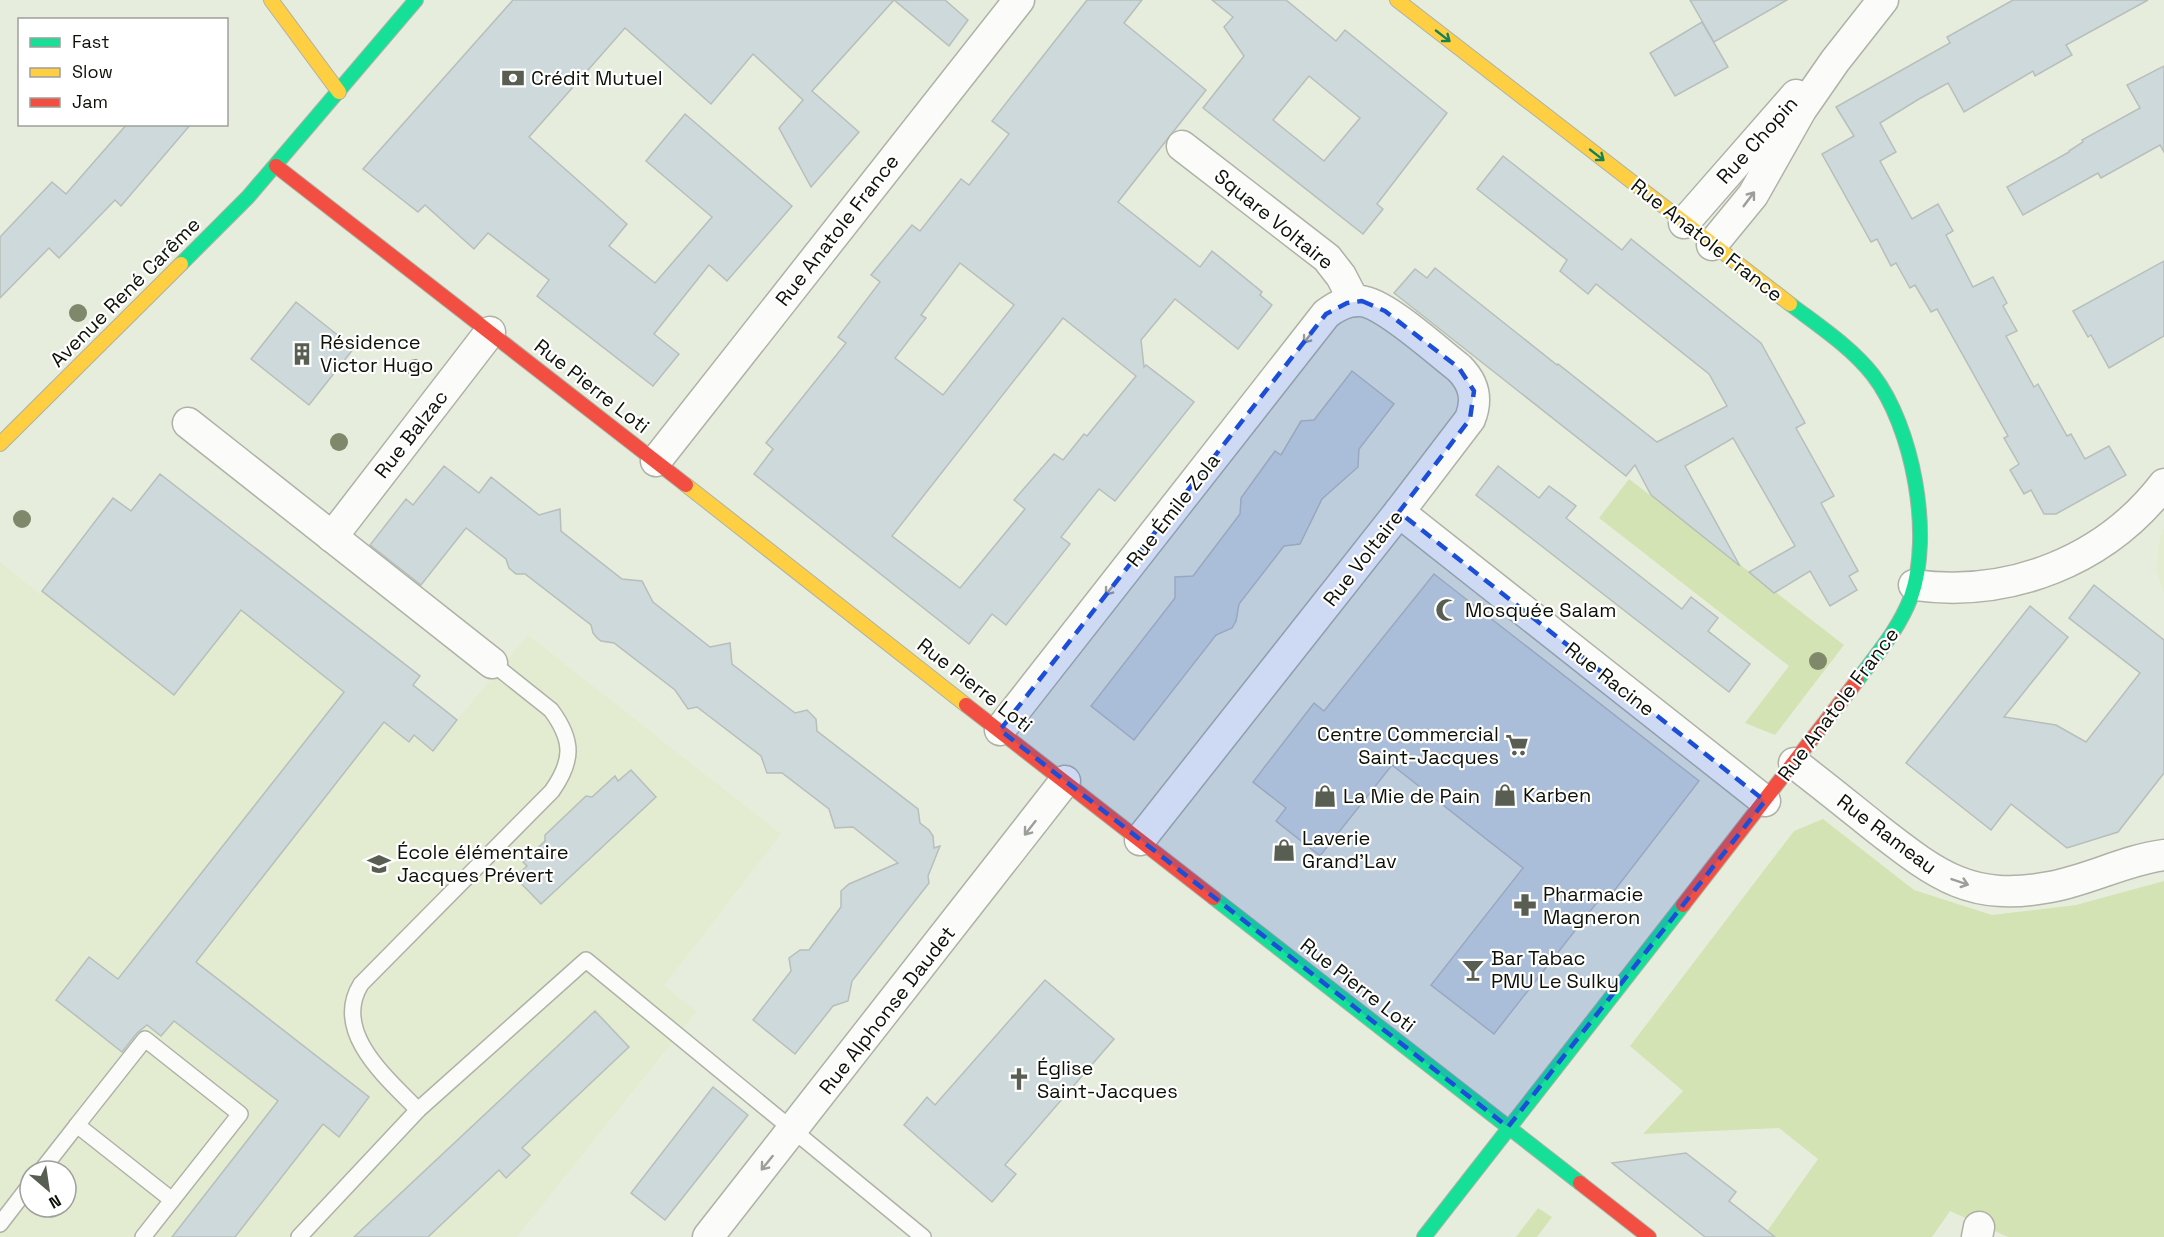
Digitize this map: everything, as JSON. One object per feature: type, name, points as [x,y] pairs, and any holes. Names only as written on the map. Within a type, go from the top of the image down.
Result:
[{"type":"street","points":[[271,0],[339,92]]},
{"type":"street","name":"Avenue René Carême","points":[[0,444],[213,233],[276,166],[416,0]]},
{"type":"street","name":"Rue Anatole France","points":[[656,461],[1019,0]]},
{"type":"street","name":"Rue Anatole France","points":[[1397,0],[1829,334],[1858,359],[1878,383],[1896,417],[1916,496],[1919,534],[1914,585],[1906,609],[1894,632],[1765,801],[1424,1237]]},
{"type":"street","name":"Rue Chopin","points":[[1712,245],[1753,195],[1801,110],[1834,61],[1883,0]]},
{"type":"street","name":"Rue Chopin","points":[[1684,223],[1788,103],[1834,61]]},
{"type":"street","name":"Square Voltaire","points":[[1182,146],[1327,258],[1341,276],[1354,302]]},
{"type":"street","name":"Rue Pierre Loti","points":[[276,166],[1649,1237]]},
{"type":"street","name":"Rue Voltaire","points":[[1140,840],[1470,419],[1475,401],[1474,391],[1466,375],[1385,311],[1368,303],[1354,302]]},
{"type":"street","name":"Rue Émile Zola","points":[[1000,730],[1326,314],[1339,306],[1354,302]]},
{"type":"street","name":"Rue Balzac","points":[[332,537],[490,332]]},
{"type":"street","points":[[188,423],[492,663]]},
{"type":"street","points":[[1914,585],[1938,588],[1975,588],[2016,580],[2052,568],[2088,550],[2121,529],[2150,502],[2164,484]]},
{"type":"street","name":"Rue Racine","points":[[1399,512],[1765,801]]},
{"type":"street","name":"Rue Rameau","points":[[1794,763],[1924,865],[1950,879],[1973,887],[2015,891],[2051,887],[2164,855]]},
{"type":"street","name":"Rue Alphonse Daudet","points":[[708,1237],[1065,781]]},
{"type":"lane","points":[[418,1110],[379,1069],[359,1039],[353,1015],[355,993],[361,984],[552,791],[565,772],[568,762],[566,740],[558,720],[551,711],[492,663]]},
{"type":"lane","points":[[299,1237],[418,1110],[586,960],[923,1237]]},
{"type":"lane","points":[[50,1159],[145,1039],[240,1114],[143,1237]]},
{"type":"lane","points":[[77,1125],[172,1200]]},
{"type":"lane","points":[[0,1224],[18,1201]]},
{"type":"highlighted area","points":[[1362,301],[1385,311],[1459,368],[1474,391],[1470,419],[1399,512],[1765,801],[1508,1127],[1000,730],[1326,314],[1347,303]]},
{"type":"shaded area","name":"École élémentaire Jacques Prévert","points":[[113,498],[113,503],[413,685],[457,720],[528,635],[781,834],[664,986],[697,1011],[517,1237],[0,1237],[0,562],[40,594]]},
{"type":"shaded area","points":[[2164,528],[2164,594],[2156,568],[2160,537]]},
{"type":"green space","points":[[1629,479],[1844,645],[1775,735],[1745,723],[1789,666],[1599,518]]},
{"type":"green space","points":[[1823,819],[1914,890],[1992,915],[2076,905],[2164,881],[2164,1237],[2008,1237],[1950,1211],[1932,1237],[1763,1237],[1818,1159],[1779,1128],[1643,1134],[1683,1091],[1630,1046],[1794,831]]},
{"type":"green space","points":[[1538,1208],[1552,1217],[1537,1237],[1516,1237]]},
{"type":"building","points":[[513,0],[894,0],[812,91],[859,132],[811,187],[779,128],[803,100],[753,54],[711,104],[625,28],[529,137],[627,224],[609,246],[655,283],[712,217],[646,161],[685,114],[792,206],[727,281],[709,265],[654,334],[679,354],[653,386],[537,296],[549,280],[488,233],[474,249],[425,205],[418,212],[363,169]]},
{"type":"building","points":[[894,0],[945,0],[968,20],[949,46]]},
{"type":"building","points":[[1087,0],[1142,0],[1124,23],[1206,90],[1118,202],[1200,267],[1212,251],[1262,292],[1260,295],[1272,305],[1238,349],[1175,299],[1141,340],[1144,367],[1146,365],[1194,402],[1115,501],[1099,489],[1061,537],[1070,544],[1006,625],[992,614],[969,644],[754,474],[773,449],[766,443],[846,343],[838,337],[880,282],[871,275],[912,225],[920,231],[961,179],[969,185],[1009,134],[992,121]],"holes":[[[960,263],[1014,305],[943,395],[895,358],[926,318],[921,315]],[[1063,318],[1136,376],[1087,436],[1084,434],[1063,460],[1054,454],[1014,500],[1025,509],[960,588],[892,536]]]},
{"type":"building","points":[[1212,0],[1286,0],[1336,41],[1345,30],[1447,113],[1377,204],[1383,209],[1363,234],[1203,108],[1244,56],[1224,27],[1233,17]],"holes":[[[1309,76],[1360,118],[1324,161],[1273,120]]]},
{"type":"building","points":[[1690,0],[1787,0],[1714,42]]},
{"type":"building","points":[[2013,0],[2148,0],[2066,45],[2072,55],[2035,76],[2033,71],[1964,112],[1948,83],[1919,99],[1880,123],[1896,152],[1880,161],[1912,219],[1938,204],[1953,231],[1946,235],[1973,287],[1993,277],[2007,303],[2003,306],[2017,331],[2006,336],[2034,387],[2038,384],[2067,436],[2071,434],[2085,459],[2109,446],[2126,475],[2056,514],[2044,514],[2031,490],[2024,494],[2010,470],[2019,464],[2004,438],[2008,436],[1937,309],[1931,312],[1915,285],[1910,288],[1896,263],[1891,266],[1877,239],[1871,242],[1822,154],[1854,136],[1836,107],[1950,43],[1947,37]]},
{"type":"building","points":[[1702,22],[1728,67],[1675,96],[1650,53]]},
{"type":"building","points":[[2164,66],[2164,152],[2160,145],[2101,178],[2098,173],[2023,215],[2007,187],[2069,152],[2083,142],[2082,140],[2140,108],[2127,85]]},
{"type":"building","points":[[125,126],[189,126],[121,206],[115,200],[59,258],[49,248],[0,298],[0,237],[52,182],[66,194]]},
{"type":"building","points":[[1503,156],[1622,250],[1631,239],[1761,343],[1805,423],[1796,428],[1834,496],[1821,503],[1858,571],[1849,576],[1857,590],[1830,606],[1810,571],[1774,593],[1749,572],[1795,546],[1733,438],[1685,466],[1740,566],[1651,495],[1635,465],[1626,476],[1394,293],[1415,269],[1427,278],[1435,268],[1657,442],[1727,406],[1709,374],[1596,284],[1588,294],[1560,271],[1567,260],[1477,189]]},
{"type":"building","points":[[2164,261],[2164,336],[2109,368],[2091,335],[2088,337],[2073,311]]},
{"type":"building","name":"Résidence Victor Hugo","points":[[296,302],[354,348],[309,405],[251,359]]},
{"type":"building","points":[[1352,371],[1394,404],[1359,449],[1358,467],[1322,499],[1300,544],[1284,546],[1239,604],[1236,621],[1232,628],[1216,635],[1134,740],[1091,706],[1175,598],[1175,577],[1193,576],[1240,514],[1241,498],[1275,451],[1281,455],[1301,421],[1314,420]]},
{"type":"building","points":[[444,466],[479,493],[491,477],[539,515],[560,509],[561,531],[622,579],[642,581],[653,602],[710,647],[730,643],[732,664],[795,713],[807,710],[816,719],[817,731],[918,809],[920,823],[933,836],[934,848],[940,846],[928,876],[929,883],[852,981],[848,1001],[833,1006],[795,1054],[753,1020],[791,971],[789,958],[800,950],[809,950],[841,907],[841,891],[849,884],[898,863],[853,827],[835,828],[829,809],[782,773],[767,773],[761,756],[697,707],[688,709],[675,690],[614,643],[597,638],[591,625],[525,574],[516,574],[509,568],[506,559],[466,528],[421,585],[370,545],[406,499],[413,505]]},
{"type":"building","points":[[1498,466],[1539,498],[1549,486],[1576,506],[1566,518],[1682,609],[1691,597],[1718,618],[1708,631],[1750,664],[1729,692],[1476,495]]},
{"type":"building","points":[[160,474],[420,676],[413,685],[457,720],[433,751],[414,735],[409,742],[384,722],[196,962],[369,1097],[339,1137],[323,1124],[235,1237],[172,1237],[278,1101],[174,1021],[161,1036],[147,1025],[137,1033],[122,1052],[56,1000],[89,957],[118,979],[344,692],[241,610],[174,695],[42,591],[113,498],[131,511]]},
{"type":"building","points":[[1434,574],[1699,781],[1611,895],[1606,891],[1494,1034],[1431,985],[1523,868],[1392,765],[1320,856],[1276,821],[1286,808],[1253,782],[1314,703],[1324,711]]},
{"type":"building","points":[[2094,585],[2164,640],[2164,773],[2118,832],[2067,848],[2011,804],[1991,830],[1906,763],[2030,606],[2068,637],[2004,717],[2056,725],[2086,742],[2140,673],[2069,618]]},
{"type":"building","points":[[631,770],[656,797],[541,904],[515,877],[527,866],[523,862],[545,841],[545,835],[586,796],[592,797],[615,776],[618,781]]},
{"type":"building","name":"Église Saint-Jacques","points":[[1045,980],[1114,1039],[1005,1165],[1016,1174],[992,1202],[904,1125],[927,1097],[935,1105]]},
{"type":"building","points":[[595,1011],[629,1047],[522,1148],[530,1155],[506,1178],[499,1170],[428,1237],[354,1237]]},
{"type":"building","points":[[713,1087],[748,1115],[665,1220],[631,1193]]},
{"type":"building","points":[[1686,1153],[1736,1192],[1729,1201],[1775,1237],[1705,1237],[1612,1163]]},
{"type":"traffic: fast","points":[[181,264],[248,197],[416,0]]},
{"type":"traffic: fast","points":[[1790,304],[1845,346],[1873,375],[1887,397],[1899,423],[1915,482],[1920,543],[1917,572],[1911,597],[1894,631],[1857,681]]},
{"type":"traffic: fast","points":[[1214,898],[1580,1183]]},
{"type":"traffic: fast","points":[[1424,1237],[1683,905]]},
{"type":"traffic: slow","points":[[271,0],[339,92]]},
{"type":"traffic: slow","points":[[1397,0],[1790,304]]},
{"type":"traffic: slow","points":[[0,444],[181,264]]},
{"type":"traffic: slow","points":[[686,485],[966,705]]},
{"type":"traffic: jam","points":[[276,166],[686,485]]},
{"type":"traffic: jam","points":[[1683,905],[1857,681]]},
{"type":"traffic: jam","points":[[966,705],[1214,898]]},
{"type":"traffic: jam","points":[[1580,1183],[1649,1237]]},
{"type":"place","name":"Crédit Mutuel","points":[[513,78]]},
{"type":"place","name":"Résidence Victor Hugo","points":[[302,354]]},
{"type":"place","name":"Mosquée Salam","points":[[1447,610]]},
{"type":"place","name":"Centre Commercial Saint-Jacques","points":[[1517,745]]},
{"type":"place","name":"Karben","points":[[1505,795]]},
{"type":"place","name":"La Mie de Pain","points":[[1325,796]]},
{"type":"place","name":"Laverie Grand'Lav","points":[[1284,850]]},
{"type":"place","name":"École élémentaire Jacques Prévert","points":[[379,864]]},
{"type":"place","name":"Pharmacie Magneron","points":[[1525,905]]},
{"type":"place","name":"Bar Tabac PMU Le Sulky","points":[[1473,970]]},
{"type":"place","name":"Église Saint-Jacques","points":[[1019,1079]]}]
